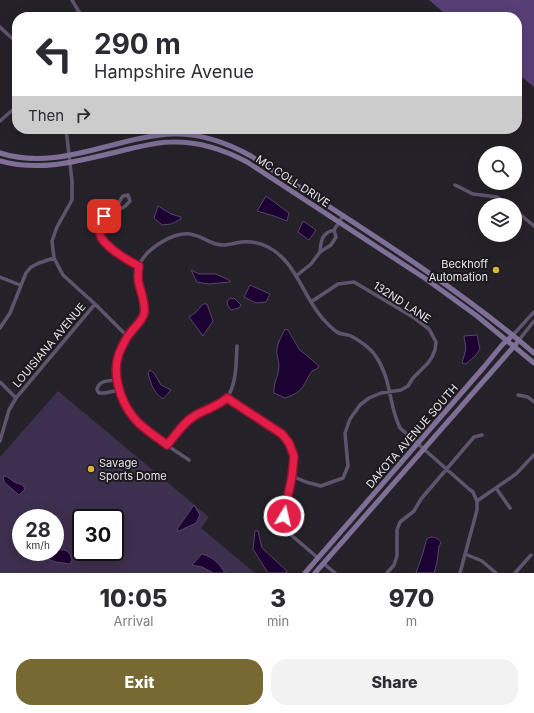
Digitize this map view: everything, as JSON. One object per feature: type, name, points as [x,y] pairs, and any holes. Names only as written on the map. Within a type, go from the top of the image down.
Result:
[{"type":"main road","name":"MC COLL DRIVE","points":[[0,153],[34,159],[49,158],[70,155],[139,139],[180,134],[206,137],[228,144],[250,156],[343,216],[447,286],[513,335],[534,353]]},
{"type":"main road","name":"MC COLL DRIVE","points":[[0,161],[17,165],[49,166],[70,163],[163,142],[203,144],[225,151],[247,162],[426,279],[477,316],[534,363]]},
{"type":"main road","name":"DAKOTA AVENUE SOUTH","points":[[305,573],[507,340],[513,335]]},
{"type":"main road","name":"DAKOTA AVENUE SOUTH","points":[[315,573],[519,340]]},
{"type":"street","points":[[72,0],[79,12]]},
{"type":"street","points":[[0,27],[12,38]]},
{"type":"street","points":[[0,121],[12,110]]},
{"type":"street","points":[[67,134],[70,155],[72,200],[57,227],[52,241],[54,258],[63,275],[127,336]]},
{"type":"street","points":[[455,185],[473,194],[499,198]]},
{"type":"street","points":[[113,211],[123,196],[128,194],[130,201],[125,207],[104,216],[100,224],[101,236],[107,244],[128,261],[139,266]]},
{"type":"street","points":[[320,252],[321,240],[327,232],[334,230],[343,216]]},
{"type":"street","points":[[522,216],[534,226]]},
{"type":"street","points":[[296,276],[311,264],[320,252],[331,245],[336,237],[334,230]]},
{"type":"street","points":[[190,460],[167,445],[135,420],[125,406],[119,390],[117,380],[119,352],[127,336],[138,324],[144,312],[144,303],[138,275],[139,266],[147,254],[170,237],[182,234],[194,234],[217,245],[253,242],[267,246],[280,254],[296,276],[323,319],[337,332],[351,336],[374,353],[382,366],[396,419],[400,428],[472,492],[477,501],[477,510],[460,573]]},
{"type":"street","points":[[0,328],[10,313],[20,285],[31,267],[54,258]]},
{"type":"street","points":[[0,277],[20,285]]},
{"type":"street","name":"132ND LANE","points":[[311,302],[338,284],[354,282],[414,317],[429,330],[436,342],[435,350],[428,363],[413,378],[408,386],[401,390],[390,392]]},
{"type":"street","name":"LOUISIANA AVENUE","points":[[0,442],[9,410],[16,398],[95,304]]},
{"type":"street","name":"DAKOTA AVENUE SOUTH","points":[[513,335],[534,312]]},
{"type":"street","name":"DAKOTA AVENUE SOUTH","points":[[519,340],[534,321]]},
{"type":"street","points":[[167,445],[195,415],[215,407],[227,398],[235,376],[237,346]]},
{"type":"street","points":[[117,380],[101,383],[97,390],[99,393],[105,394],[119,390]]},
{"type":"street","points":[[0,382],[16,398]]},
{"type":"street","points":[[292,476],[321,486],[343,478],[348,466],[345,433],[350,419],[360,405],[369,398],[390,392]]},
{"type":"street","points":[[518,395],[528,397],[534,402]]},
{"type":"street","points":[[227,398],[282,434],[289,443],[294,456],[292,476],[284,516],[290,534],[318,558]]},
{"type":"street","points":[[387,573],[394,565],[397,556],[398,526],[403,519],[414,511],[421,498],[474,437],[482,434]]},
{"type":"street","points":[[477,501],[516,474],[534,455]]},
{"type":"street","points":[[496,488],[510,508]]},
{"type":"street","points":[[465,554],[482,561],[496,573]]},
{"type":"street","points":[[515,573],[531,555]]},
{"type":"street","points":[[323,564],[335,573]]},
{"type":"shaded area","points":[[429,0],[534,0],[534,87],[522,77],[522,12],[443,12]]},
{"type":"shaded area","points":[[266,196],[289,213],[287,221],[257,211]]},
{"type":"shaded area","points":[[158,206],[171,214],[181,217],[181,219],[171,224],[162,225],[154,218]]},
{"type":"shaded area","points":[[303,221],[316,230],[309,240],[298,232]]},
{"type":"shaded area","points":[[191,270],[199,274],[216,274],[229,280],[230,282],[208,284],[197,282]]},
{"type":"shaded area","points":[[250,285],[270,294],[266,302],[256,303],[244,297]]},
{"type":"shaded area","points":[[230,298],[235,299],[241,305],[239,308],[231,310],[227,302]]},
{"type":"shaded area","points":[[203,304],[207,304],[213,321],[203,336],[189,317]]},
{"type":"shaded area","points":[[285,329],[288,330],[299,349],[319,366],[317,369],[312,371],[300,390],[285,398],[274,393],[274,386],[279,369],[277,347]]},
{"type":"shaded area","points":[[477,335],[480,349],[466,364],[462,363],[466,349],[464,336]]},
{"type":"shaded area","points":[[150,370],[154,373],[161,385],[171,390],[163,399],[153,388],[148,373]]},
{"type":"shaded area","points":[[58,391],[209,517],[201,528],[255,573],[0,573],[0,457]]},
{"type":"shaded area","points":[[6,476],[16,483],[23,485],[25,489],[19,495],[4,482],[3,477]]},
{"type":"shaded area","points":[[194,505],[200,515],[196,523],[179,531],[177,529]]},
{"type":"shaded area","points":[[255,531],[258,531],[262,548],[287,571],[286,573],[268,573],[253,549]]},
{"type":"shaded area","points":[[431,537],[437,538],[441,543],[439,546],[434,573],[416,573],[426,541]]},
{"type":"shaded area","points":[[64,550],[70,554],[72,560],[70,564],[53,561],[64,561]]},
{"type":"shaded area","points":[[202,554],[215,561],[225,573],[213,573],[202,567],[192,565]]},
{"type":"place","name":"Beckhoff Automation","points":[[496,270]]},
{"type":"place","name":"Savage Sports Dome","points":[[91,469]]},
{"type":"route","points":[[104,216],[100,224],[101,236],[107,244],[128,261],[139,266],[139,283],[144,303],[142,318],[127,336],[119,352],[117,380],[125,406],[135,420],[167,445],[195,415],[215,407],[227,398],[282,434],[289,443],[294,456],[292,476],[284,516]]}]
